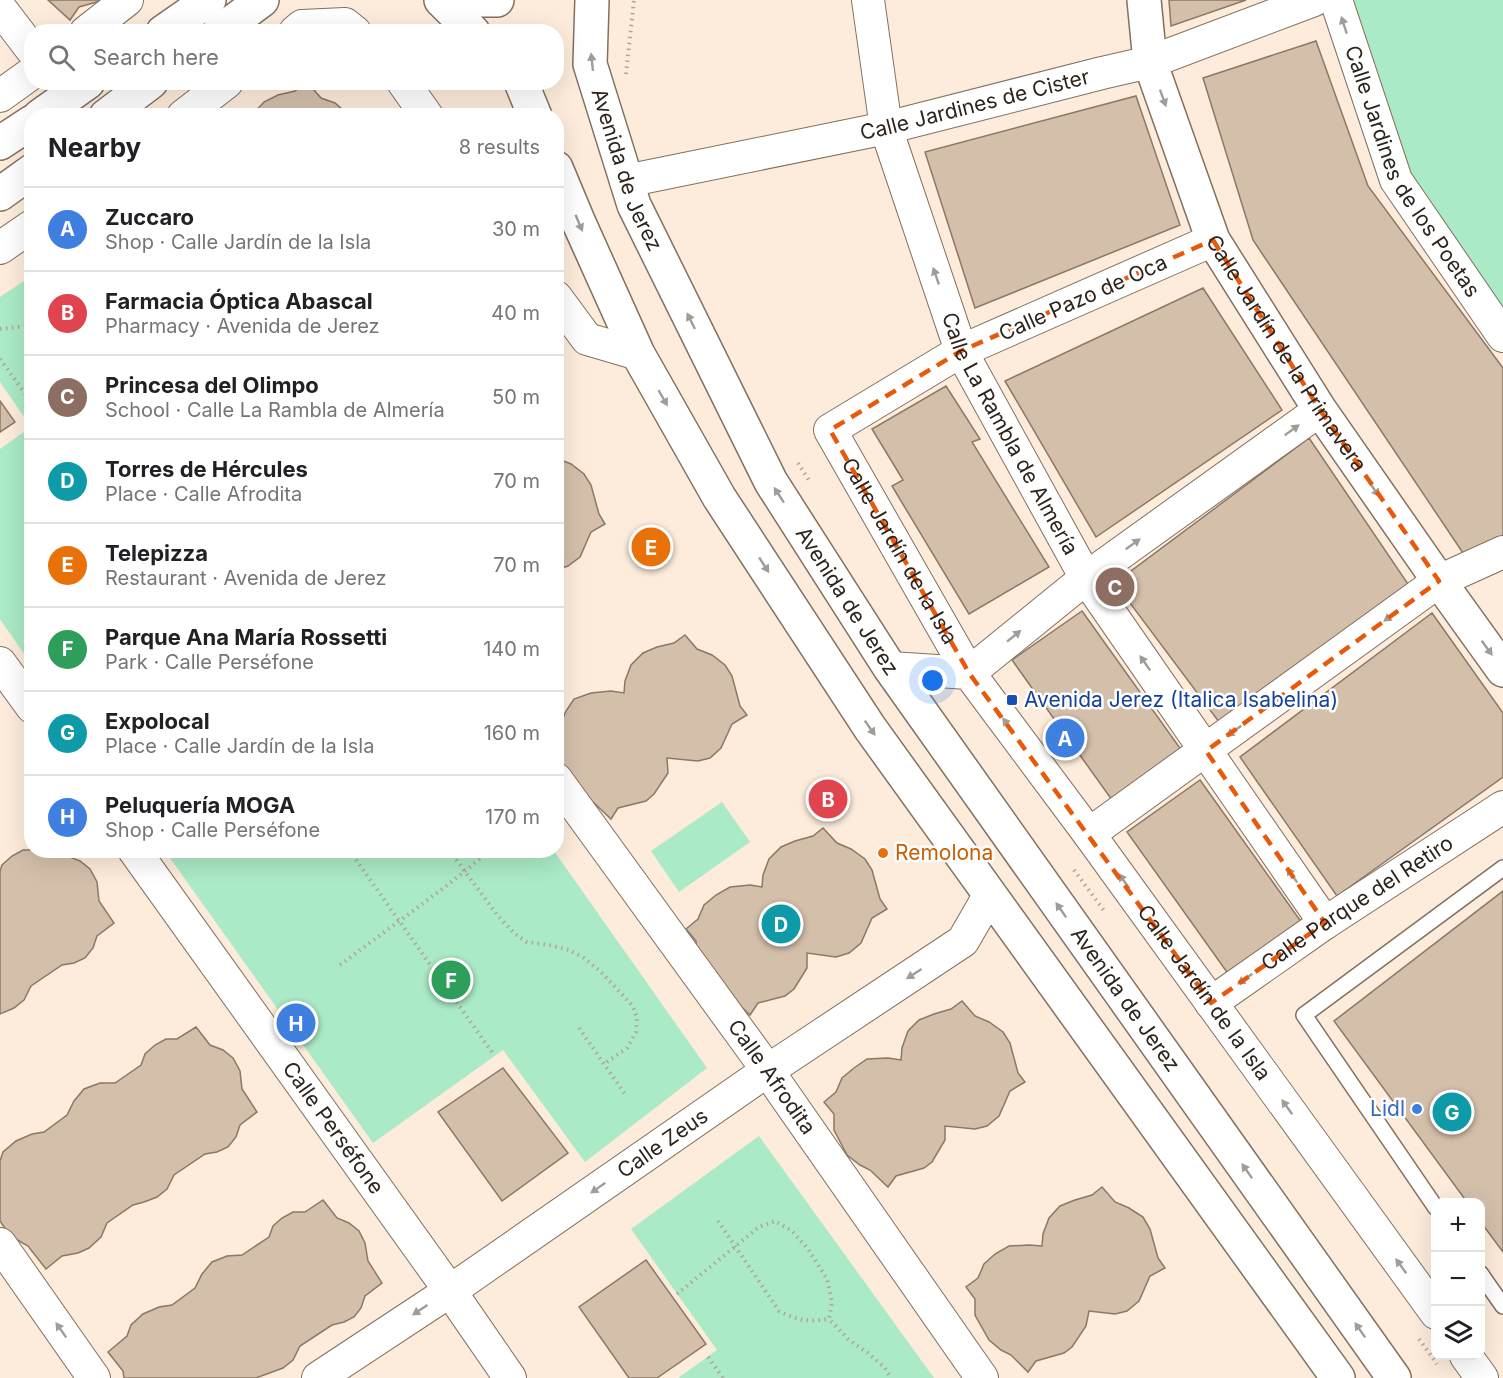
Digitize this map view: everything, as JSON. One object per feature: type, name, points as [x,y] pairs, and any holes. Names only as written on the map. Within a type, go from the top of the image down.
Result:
[{"type":"main road","points":[[174,24],[209,0]]},
{"type":"main road","points":[[230,24],[262,0]]},
{"type":"main road","points":[[441,0],[465,24]]},
{"type":"main road","points":[[465,0],[497,0]]},
{"type":"main road","name":"Avenida de Jerez","points":[[592,0],[590,64],[634,205],[771,482],[890,668],[1394,1378]]},
{"type":"main road","name":"Calle Jardín de la Primavera","points":[[1144,0],[1150,62],[1213,240],[1320,410],[1438,581],[1503,670]]},
{"type":"main road","points":[[51,108],[77,90]]},
{"type":"main road","points":[[116,108],[140,90]]},
{"type":"main road","points":[[524,90],[532,108]]},
{"type":"main road","points":[[0,143],[24,127]]},
{"type":"main road","points":[[0,194],[24,177]]},
{"type":"main road","points":[[564,187],[638,354],[719,497],[863,718],[1338,1378]]},
{"type":"street","points":[[96,24],[127,0]]},
{"type":"street","name":"Calle La Rambla de Almería","points":[[868,0],[886,128],[961,351],[1086,578],[1325,923]]},
{"type":"street","name":"Calle Jardines de Cister","points":[[626,181],[886,128],[1102,72],[1150,62],[1314,0]]},
{"type":"street","name":"Calle Jardines de los Poetas","points":[[1336,0],[1396,180],[1503,336]]},
{"type":"street","points":[[0,8],[24,46]]},
{"type":"street","points":[[0,96],[24,66]]},
{"type":"street","points":[[193,108],[217,90]]},
{"type":"street","points":[[408,90],[421,108]]},
{"type":"street","points":[[0,248],[24,232]]},
{"type":"street","name":"Calle Pazo de Oca","points":[[830,430],[961,351],[1213,240]]},
{"type":"street","points":[[564,308],[587,339],[638,354]]},
{"type":"street","points":[[969,674],[1086,578],[1320,410]]},
{"type":"street","name":"Calle Jardín de la Isla","points":[[830,430],[969,674],[1089,834],[1431,1306]]},
{"type":"street","points":[[1089,834],[1438,581],[1503,552]]},
{"type":"street","points":[[0,663],[24,696]]},
{"type":"street","name":"Calle Jardín de la Isla","points":[[890,668],[969,674]]},
{"type":"street","name":"Calle Afrodita","points":[[564,790],[767,1071],[982,1378]]},
{"type":"street","name":"Calle Parque del Retiro","points":[[1211,1003],[1325,923],[1503,807]]},
{"type":"street","name":"Calle Perséfone","points":[[140,858],[510,1378]]},
{"type":"street","name":"Calle Zeus","points":[[318,1378],[450,1291],[767,1071],[963,941],[990,894]]},
{"type":"street","points":[[0,1244],[94,1378]]},
{"type":"street","points":[[1469,1360],[1482,1378]]},
{"type":"lane","points":[[1431,1201],[1304,1015],[1503,868]]},
{"type":"lane","points":[[1485,1280],[1503,1306]]},
{"type":"path","points":[[625,80],[634,0]]},
{"type":"path","points":[[0,329],[24,326]]},
{"type":"path","points":[[0,359],[24,392]]},
{"type":"path","points":[[796,460],[815,489]]},
{"type":"path","points":[[355,858],[494,1055]]},
{"type":"path","points":[[455,858],[498,916],[515,934],[527,942],[569,950],[584,958],[600,971],[632,1005],[637,1017],[636,1032],[627,1048],[604,1064]]},
{"type":"path","points":[[340,965],[481,858]]},
{"type":"path","points":[[579,1028],[627,1097]]},
{"type":"path","points":[[718,1221],[779,1311],[795,1319],[813,1321],[830,1319]]},
{"type":"path","points":[[677,1294],[759,1227],[775,1221],[792,1231],[808,1249],[827,1279],[832,1302],[830,1319],[849,1340],[885,1368],[891,1378]]},
{"type":"path","points":[[708,1357],[723,1378]]},
{"type":"highlighted area","points":[[1213,240],[1320,410],[1439,581],[1206,751],[1325,923],[1211,1003],[969,673],[830,430],[961,351]]},
{"type":"green space","points":[[1336,0],[1503,0],[1503,336],[1396,180]]},
{"type":"green space","points":[[24,281],[24,417],[0,382],[0,297]]},
{"type":"green space","points":[[24,432],[24,654],[0,619],[0,449]]},
{"type":"green space","points":[[722,802],[750,842],[679,892],[651,851]]},
{"type":"green space","points":[[170,858],[559,858],[707,1068],[585,1162],[503,1050],[373,1143]]},
{"type":"green space","points":[[759,1136],[934,1378],[678,1378],[717,1350],[631,1229]]},
{"type":"building","points":[[48,0],[104,0],[79,7],[70,20]]},
{"type":"building","points":[[1169,0],[1246,0],[1171,26]]},
{"type":"building","points":[[1316,41],[1368,186],[1503,368],[1503,536],[1465,556],[1253,240],[1203,78]]},
{"type":"building","points":[[314,90],[321,98],[335,103],[341,108],[258,108],[264,102],[278,95]]},
{"type":"building","points":[[1136,96],[1180,225],[975,308],[925,152]]},
{"type":"building","points":[[1203,288],[1282,410],[1096,537],[1005,381]]},
{"type":"building","points":[[946,386],[980,439],[972,442],[1049,567],[969,614],[892,486],[903,480],[872,429]]},
{"type":"building","points":[[0,401],[15,422],[0,432]]},
{"type":"building","points":[[1309,438],[1408,584],[1219,722],[1115,583]]},
{"type":"building","points":[[564,461],[584,474],[591,485],[599,514],[605,524],[591,532],[580,557],[564,567]]},
{"type":"building","points":[[1082,611],[1182,751],[1112,800],[1012,660]]},
{"type":"building","points":[[1432,613],[1503,713],[1503,777],[1337,896],[1240,757]]},
{"type":"building","points":[[685,635],[697,649],[712,655],[725,665],[732,676],[740,706],[747,715],[732,724],[721,748],[710,758],[698,761],[667,758],[668,773],[654,794],[646,801],[618,808],[611,819],[593,802],[583,797],[564,776],[564,716],[574,699],[591,693],[611,691],[624,693],[625,681],[631,665],[643,653],[674,643]]},
{"type":"building","points":[[1200,780],[1302,923],[1229,975],[1127,832]]},
{"type":"building","points":[[823,828],[837,843],[865,859],[872,870],[880,899],[887,909],[872,918],[861,943],[849,953],[836,957],[807,953],[807,968],[794,989],[785,996],[758,1003],[750,1015],[696,957],[696,941],[686,929],[698,919],[704,905],[730,887],[750,885],[762,887],[763,875],[769,859],[781,847],[813,836]]},
{"type":"building","points":[[24,850],[24,858],[72,858],[80,861],[90,869],[97,882],[99,901],[114,923],[97,936],[93,948],[85,958],[62,965],[31,986],[24,1000],[14,1008],[0,1014],[0,871],[2,865],[12,856]]},
{"type":"building","points":[[1503,891],[1503,1252],[1485,1228],[1485,1198],[1464,1198],[1334,1021]]},
{"type":"building","points":[[962,1001],[975,1016],[1003,1032],[1010,1043],[1018,1073],[1025,1082],[1010,1091],[999,1116],[987,1126],[975,1129],[945,1126],[945,1140],[932,1162],[924,1168],[896,1176],[888,1187],[870,1170],[847,1155],[834,1130],[834,1114],[824,1102],[836,1092],[842,1078],[867,1059],[901,1060],[902,1048],[908,1031],[919,1020],[951,1009]]},
{"type":"building","points":[[196,1027],[210,1045],[223,1050],[233,1058],[240,1071],[242,1089],[257,1112],[240,1125],[236,1137],[228,1147],[205,1154],[174,1175],[167,1189],[157,1197],[133,1205],[107,1223],[101,1237],[89,1248],[62,1256],[46,1269],[28,1246],[14,1238],[0,1221],[0,1161],[3,1152],[16,1141],[44,1132],[67,1115],[74,1101],[84,1089],[100,1083],[115,1083],[141,1065],[145,1054],[155,1045],[166,1039],[177,1039]]},
{"type":"building","points":[[503,1068],[568,1153],[502,1201],[438,1112]]},
{"type":"building","points":[[1102,1187],[1115,1202],[1143,1217],[1150,1229],[1158,1258],[1165,1268],[1150,1276],[1139,1301],[1127,1311],[1115,1314],[1089,1311],[1086,1326],[1072,1347],[1064,1353],[1036,1361],[1028,1372],[1011,1355],[989,1340],[975,1315],[975,1299],[966,1287],[978,1278],[984,1264],[1009,1246],[1042,1246],[1043,1234],[1049,1218],[1060,1206],[1092,1195]]},
{"type":"building","points":[[323,1200],[337,1218],[349,1223],[359,1231],[365,1243],[368,1261],[382,1283],[365,1296],[361,1308],[354,1317],[332,1325],[300,1346],[293,1360],[283,1368],[256,1378],[124,1378],[123,1371],[108,1352],[127,1336],[131,1325],[143,1314],[159,1307],[172,1305],[195,1288],[202,1274],[212,1262],[227,1256],[242,1255],[269,1237],[273,1226],[282,1218],[293,1212],[305,1212]]},
{"type":"building","points":[[646,1260],[706,1344],[657,1378],[629,1378],[579,1307]]},
{"type":"place","name":"Telepizza","points":[[651,547]]},
{"type":"place","name":"Princesa del Olimpo","points":[[1115,587]]},
{"type":"place","name":"Avenida Jerez (Italica Isabelina)","points":[[1012,700]]},
{"type":"place","name":"Zuccaro","points":[[1065,738]]},
{"type":"place","name":"Farmacia Óptica Abascal","points":[[828,799]]},
{"type":"place","name":"Remolona","points":[[883,853]]},
{"type":"place","name":"Torres de Hércules","points":[[781,924]]},
{"type":"place","name":"Parque Ana María Rossetti","points":[[451,980]]},
{"type":"place","name":"Peluquería MOGA","points":[[296,1023]]},
{"type":"place","name":"Lidl","points":[[1417,1109]]},
{"type":"place","name":"Expolocal","points":[[1452,1112]]}]
